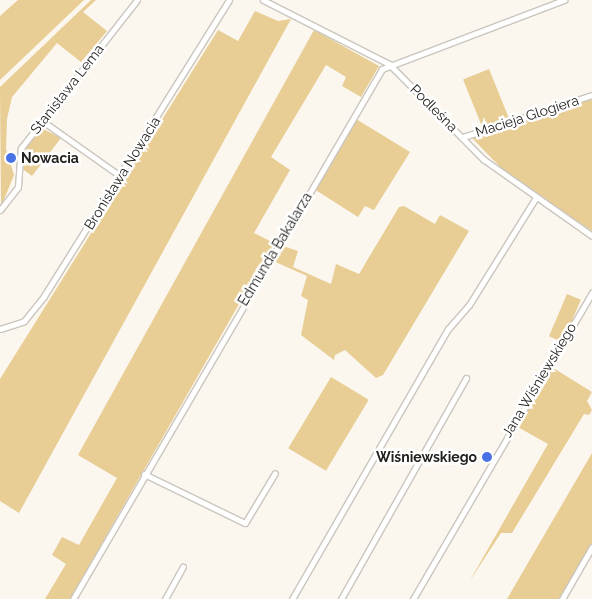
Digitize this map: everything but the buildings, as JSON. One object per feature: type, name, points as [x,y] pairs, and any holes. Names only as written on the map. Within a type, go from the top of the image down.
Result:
[{"type":"street","name":"Stanisława Lema","points":[[0,210],[18,187],[21,148],[41,120],[137,0]]},
{"type":"street","name":"Bronisława Nowacia","points":[[0,329],[24,321],[31,314],[120,176],[229,0]]},
{"type":"street","name":"Podleśna","points":[[263,0],[389,64],[483,159],[535,199],[592,236]]},
{"type":"street","points":[[389,64],[564,0]]},
{"type":"street","name":"Edmunda Bakalarza","points":[[73,599],[358,108],[389,64]]},
{"type":"street","name":"Macieja Glogiera","points":[[463,137],[592,95]]},
{"type":"street","points":[[41,120],[120,176]]},
{"type":"street","points":[[292,599],[448,329],[469,305],[535,199]]},
{"type":"street","name":"Jana Wiśniewskiego","points":[[413,599],[592,292]]},
{"type":"street","points":[[342,599],[466,378]]},
{"type":"street","points":[[144,474],[245,523],[274,473]]},
{"type":"street","points":[[562,599],[592,547]]},
{"type":"street","points":[[164,599],[183,567]]},
{"type":"shaded area","points":[[18,0],[84,0],[0,80],[0,16]]},
{"type":"shaded area","points":[[91,0],[96,0],[83,12],[107,31],[81,62],[57,43],[12,97],[7,119],[6,149],[14,175],[1,207],[0,87]]},
{"type":"shaded area","points":[[255,11],[278,21],[291,19],[19,513],[0,501],[0,379],[218,30],[238,41]]},
{"type":"shaded area","points":[[314,30],[379,66],[361,97],[342,86],[346,77],[326,65],[271,157],[290,170],[254,233],[274,243],[70,599],[45,599],[66,564],[52,555],[62,537],[79,545],[117,478],[78,455]]},
{"type":"shaded area","points":[[489,69],[509,119],[483,130],[463,79]]},
{"type":"shaded area","points":[[592,98],[592,231],[506,173],[472,138]]},
{"type":"shaded area","points":[[356,119],[410,152],[374,210],[365,206],[358,217],[314,189]]},
{"type":"shaded area","points":[[41,128],[61,138],[32,176],[24,170],[24,148]]},
{"type":"shaded area","points":[[404,206],[435,224],[440,215],[469,231],[383,375],[376,378],[345,350],[335,355],[334,360],[301,335],[308,300],[301,296],[307,276],[271,260],[280,245],[298,251],[293,267],[331,284],[336,264],[359,274],[399,207]]},
{"type":"shaded area","points":[[567,294],[581,300],[563,342],[549,336]]},
{"type":"shaded area","points":[[550,366],[592,392],[587,401],[592,410],[589,415],[584,414],[512,533],[501,533],[469,582],[548,444],[516,426]]},
{"type":"shaded area","points":[[331,377],[369,400],[326,471],[288,448]]},
{"type":"shaded area","points":[[592,453],[592,543],[560,599],[507,599]]},
{"type":"place","name":"Nowacia","points":[[11,158]]},
{"type":"place","name":"Wiśniewskiego","points":[[487,457]]}]
